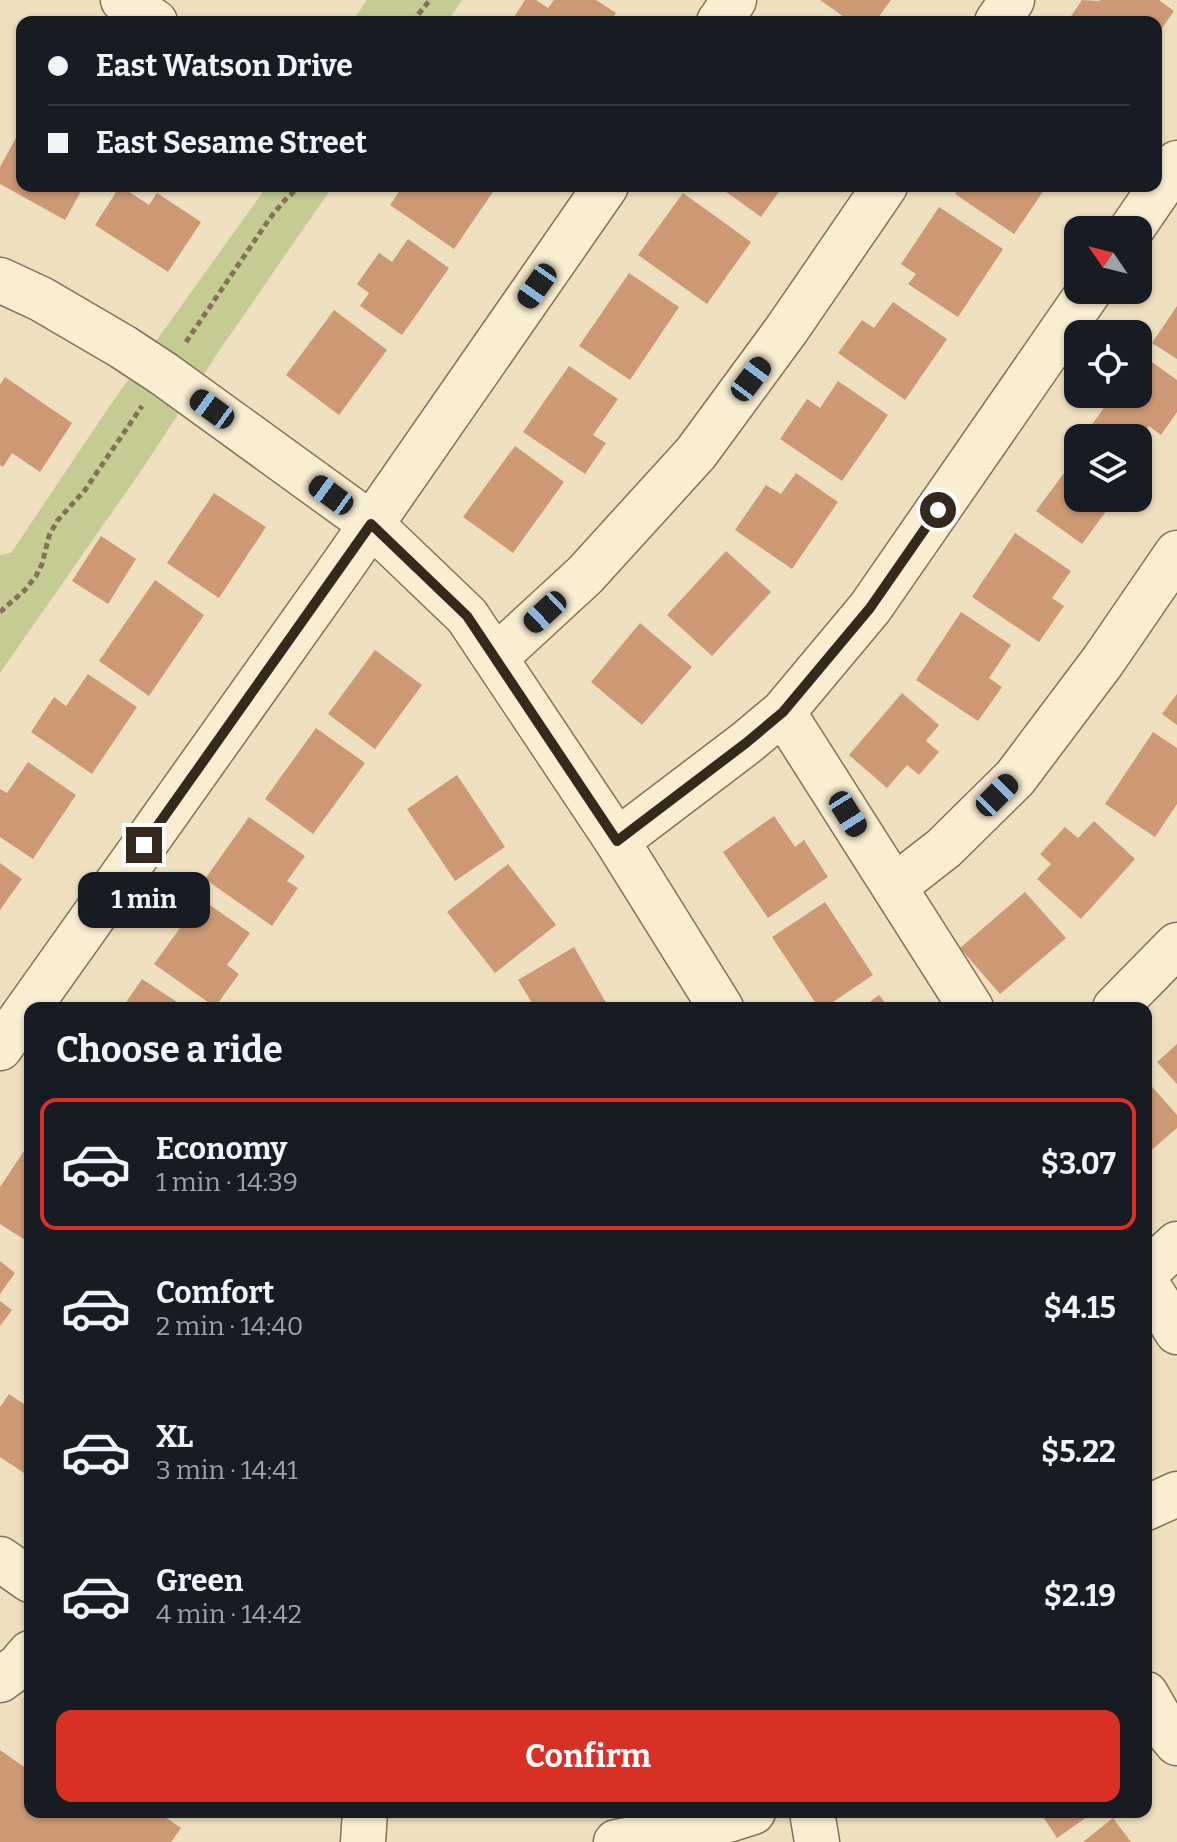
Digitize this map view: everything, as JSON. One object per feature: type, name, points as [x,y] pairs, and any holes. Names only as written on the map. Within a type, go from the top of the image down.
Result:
[{"type":"street","points":[[123,0],[146,16]]},
{"type":"street","points":[[1162,185],[1177,163]]},
{"type":"street","points":[[33,1002],[602,192]]},
{"type":"street","points":[[495,658],[585,575],[696,453],[787,329],[881,192]]},
{"type":"street","points":[[1141,216],[1157,192]]},
{"type":"street","points":[[0,280],[41,299],[123,347],[371,524],[467,616],[617,841],[717,1002]]},
{"type":"street","points":[[617,841],[783,712],[870,608],[1080,304]]},
{"type":"street","points":[[894,887],[944,848],[1015,778],[1103,661],[1177,553]]},
{"type":"street","points":[[783,712],[967,1002]]},
{"type":"street","points":[[1121,1002],[1177,945]]},
{"type":"street","points":[[24,1015],[0,1049],[24,1065]]},
{"type":"street","points":[[1152,1267],[1177,1244]]},
{"type":"street","points":[[1152,1292],[1177,1332]]},
{"type":"street","points":[[1152,1505],[1177,1494]]},
{"type":"street","points":[[0,1559],[24,1576]]},
{"type":"street","points":[[0,1680],[24,1660]]},
{"type":"street","points":[[1152,1704],[1177,1743]]},
{"type":"street","points":[[616,1842],[734,1818]]},
{"type":"street","points":[[813,1818],[817,1842]]},
{"type":"path","points":[[417,16],[430,0]]},
{"type":"path","points":[[183,346],[270,218],[294,192]]},
{"type":"path","points":[[0,612],[36,576],[57,521],[85,490],[142,406]]},
{"type":"green space","points":[[367,0],[462,0],[451,16],[356,16]]},
{"type":"green space","points":[[263,192],[329,192],[0,673],[0,555],[11,553],[109,407]]},
{"type":"building","points":[[525,0],[536,0],[548,8],[554,0],[596,0],[616,13],[614,16],[515,16]]},
{"type":"building","points":[[820,0],[891,0],[879,16],[843,16]]},
{"type":"building","points":[[1082,0],[1159,0],[1174,11],[1162,28],[1162,16],[1071,16]]},
{"type":"building","points":[[16,138],[16,192],[81,192],[65,220],[0,184],[0,167]]},
{"type":"building","points":[[116,192],[129,192],[149,205],[157,193],[201,222],[168,272],[95,225]]},
{"type":"building","points":[[399,192],[493,192],[454,249],[390,205]]},
{"type":"building","points":[[726,192],[779,192],[761,217]]},
{"type":"building","points":[[956,192],[1043,192],[1014,234]]},
{"type":"building","points":[[683,193],[751,242],[707,304],[638,255]]},
{"type":"building","points":[[939,207],[1003,249],[958,317],[908,284],[916,274],[901,264]]},
{"type":"building","points":[[408,239],[449,268],[402,335],[360,306],[369,293],[357,284],[379,253],[392,262]]},
{"type":"building","points":[[629,273],[679,307],[630,380],[579,346]]},
{"type":"building","points":[[893,302],[947,339],[905,400],[838,353],[862,320],[874,328]]},
{"type":"building","points":[[1177,306],[1177,359],[1152,343]]},
{"type":"building","points":[[334,310],[387,350],[339,415],[286,375]]},
{"type":"building","points":[[1152,362],[1177,380],[1177,412],[1161,435],[1152,428],[1152,424],[1092,424],[1104,408],[1152,408]]},
{"type":"building","points":[[569,366],[618,399],[593,435],[606,443],[585,474],[523,432]]},
{"type":"building","points":[[5,377],[72,423],[40,472],[12,453],[3,467],[0,465],[0,385]]},
{"type":"building","points":[[838,381],[888,415],[842,481],[780,439],[807,399],[820,408]]},
{"type":"building","points":[[515,446],[564,482],[513,553],[463,517]]},
{"type":"building","points":[[796,473],[838,502],[792,569],[735,530],[766,485],[781,494]]},
{"type":"building","points":[[1064,473],[1064,512],[1106,512],[1082,544],[1036,511]]},
{"type":"building","points":[[214,493],[266,527],[219,598],[167,563]]},
{"type":"building","points":[[1015,533],[1071,571],[1052,598],[1064,606],[1039,642],[972,597]]},
{"type":"building","points":[[101,536],[136,559],[108,604],[72,581]]},
{"type":"building","points":[[726,551],[771,592],[712,656],[667,615]]},
{"type":"building","points":[[155,580],[204,615],[149,696],[99,661]]},
{"type":"building","points":[[961,612],[1011,645],[989,678],[1002,687],[978,721],[916,680]]},
{"type":"building","points":[[640,623],[692,667],[642,725],[591,682]]},
{"type":"building","points":[[375,650],[422,685],[375,749],[328,714]]},
{"type":"building","points":[[88,674],[137,707],[92,774],[31,732],[54,697],[66,706]]},
{"type":"building","points":[[902,693],[939,725],[926,741],[939,752],[919,775],[907,765],[887,788],[849,755]]},
{"type":"building","points":[[1177,694],[1177,725],[1162,714]]},
{"type":"building","points":[[316,728],[365,763],[313,834],[265,799]]},
{"type":"building","points":[[1153,732],[1177,748],[1177,804],[1155,837],[1105,804]]},
{"type":"building","points":[[28,762],[76,795],[33,859],[0,837],[0,789],[7,793]]},
{"type":"building","points":[[457,775],[505,847],[455,881],[407,809]]},
{"type":"building","points":[[774,816],[795,847],[804,840],[828,877],[768,918],[723,852]]},
{"type":"building","points":[[249,817],[305,856],[287,881],[298,888],[272,926],[205,879]]},
{"type":"building","points":[[1094,821],[1135,859],[1081,919],[1037,879],[1051,864],[1040,854],[1065,827],[1078,838]]},
{"type":"building","points":[[0,863],[22,879],[0,910]]},
{"type":"building","points":[[508,864],[556,925],[495,973],[447,912]]},
{"type":"building","points":[[1025,892],[1066,938],[1000,994],[960,948]]},
{"type":"building","points":[[201,899],[250,933],[227,965],[239,974],[219,1002],[208,1002],[154,964]]},
{"type":"building","points":[[825,902],[873,975],[833,1002],[815,1002],[772,937]]},
{"type":"building","points":[[574,947],[606,1002],[531,1002],[518,980]]},
{"type":"building","points":[[142,979],[177,1002],[126,1002]]},
{"type":"building","points":[[879,995],[884,1002],[870,1002]]},
{"type":"building","points":[[1177,1044],[1177,1084],[1157,1062]]},
{"type":"building","points":[[1152,1087],[1177,1115],[1177,1128],[1152,1150]]},
{"type":"building","points":[[24,1151],[24,1239],[0,1224],[0,1187]]},
{"type":"building","points":[[0,1261],[15,1273],[0,1294]]},
{"type":"building","points":[[0,1301],[12,1310],[0,1326]]},
{"type":"building","points":[[9,1394],[24,1404],[24,1473],[0,1457],[0,1407]]},
{"type":"building","points":[[0,1750],[24,1767],[24,1818],[167,1818],[181,1828],[171,1842],[0,1842]]},
{"type":"building","points":[[1044,1818],[1085,1818],[1057,1838]]},
{"type":"building","points":[[1113,1818],[1131,1842],[1083,1842]]},
{"type":"route","points":[[144,845],[371,524],[467,616],[617,841],[783,712],[870,608],[938,510]]}]
